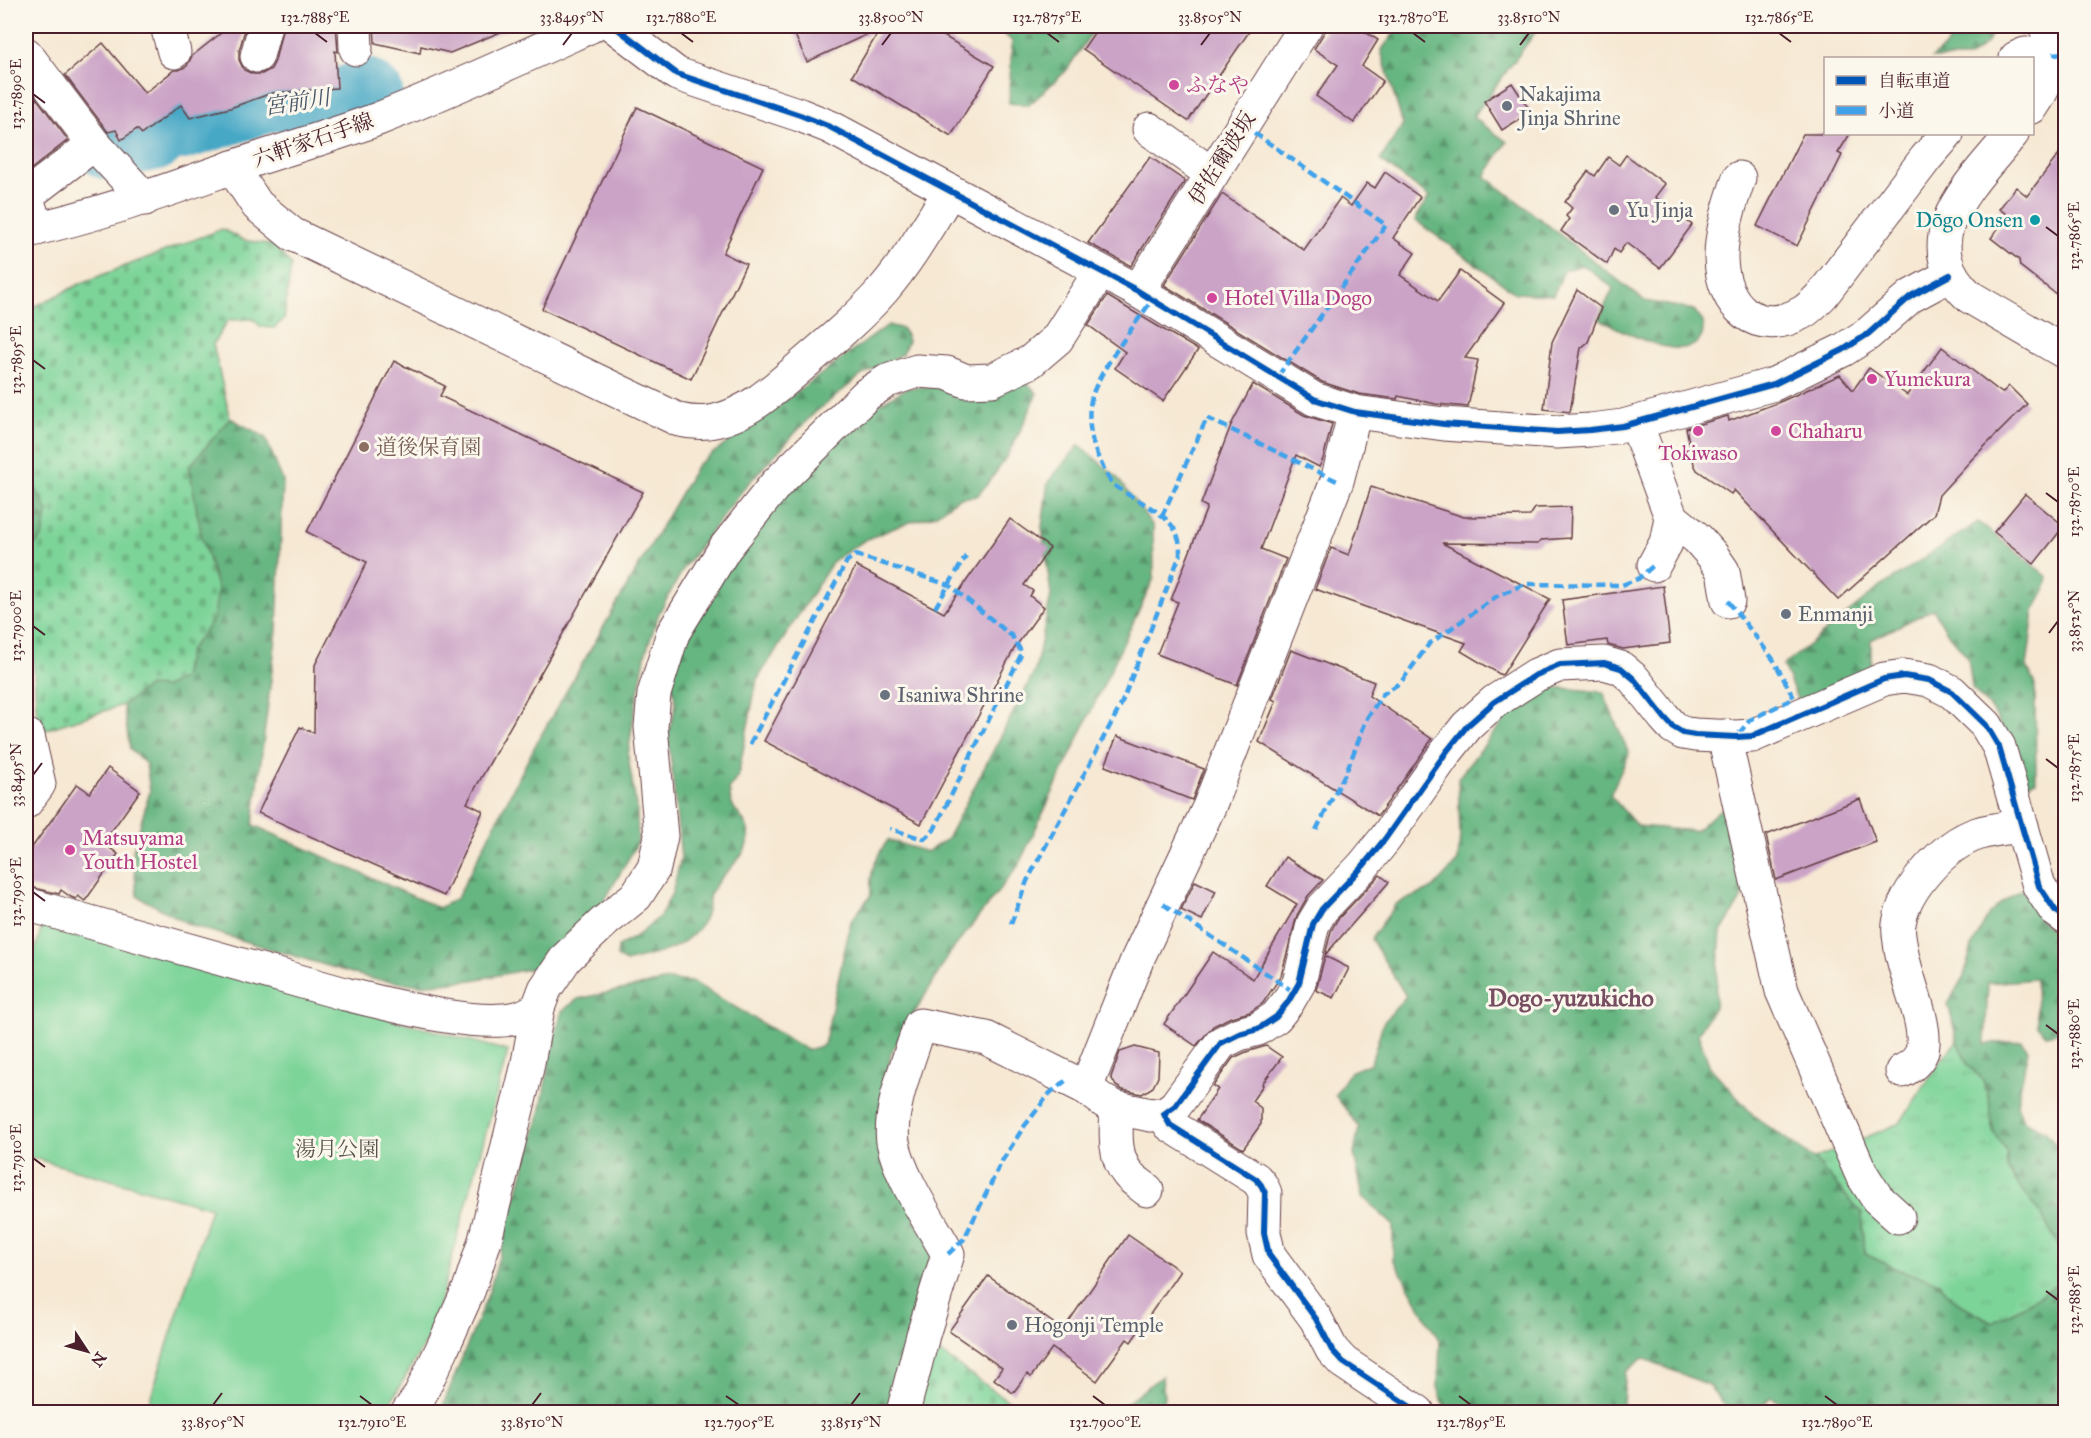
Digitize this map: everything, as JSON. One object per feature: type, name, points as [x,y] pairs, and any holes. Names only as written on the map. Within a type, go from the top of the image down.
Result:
[{"type":"street","name":"六軒家石手線","points":[[31,230],[91,216],[145,199],[376,119],[489,73],[591,26]]},
{"type":"street","points":[[614,26],[677,74],[830,127],[1138,291],[1314,399],[1355,412],[1444,424],[1557,432],[1636,423],[1774,384],[1811,367],[1868,334],[1911,296],[1950,275]]},
{"type":"street","name":"伊佐爾波坂","points":[[1138,291],[1306,26]]},
{"type":"street","points":[[2018,57],[2055,44],[2050,75],[2034,104]]},
{"type":"street","points":[[26,54],[94,144],[145,199]]},
{"type":"street","points":[[1149,129],[1212,174]]},
{"type":"street","points":[[1739,178],[1725,225],[1721,258],[1724,285],[1732,300],[1745,315],[1762,322],[1782,320],[1804,312],[1823,294],[1926,158],[1946,135]]},
{"type":"street","points":[[2011,135],[1966,190],[1951,213],[1945,229],[1944,250],[1950,275],[1970,297],[2066,353]]},
{"type":"street","points":[[31,230],[26,196],[94,144]]},
{"type":"street","points":[[232,167],[257,205],[292,234],[679,420],[698,424],[717,421],[742,411],[769,394],[846,328],[884,289],[916,245],[950,191]]},
{"type":"street","points":[[408,1413],[443,1347],[469,1289],[485,1240],[527,1068],[538,1008],[545,989],[566,958],[636,896],[654,868],[662,836],[651,727],[654,694],[673,633],[725,548],[776,484],[867,394],[887,381],[917,371],[947,373],[966,381],[992,380],[1030,362],[1057,339],[1100,272]]},
{"type":"street","points":[[1086,1088],[1137,960],[1209,807],[1337,481],[1355,412]]},
{"type":"street","points":[[1636,423],[1671,517],[1698,539],[1712,555],[1723,572],[1728,601]]},
{"type":"street","points":[[1654,566],[1666,543],[1671,517]]},
{"type":"street","points":[[903,1413],[923,1335],[948,1254],[899,1165],[893,1140],[895,1105],[920,1025],[986,1038],[1086,1088],[1117,1108],[1151,1115],[1164,1114],[1175,1106],[1221,1043],[1239,1034],[1258,1029],[1276,1017],[1299,983],[1313,924],[1322,909],[1363,866],[1467,726],[1494,702],[1536,675],[1560,665],[1604,663],[1621,668],[1634,679],[1673,727],[1683,733],[1724,736],[1752,736],[1884,679],[1904,676],[1929,680],[1952,692],[1986,725],[1999,747],[2039,886],[2055,910],[2066,918]]},
{"type":"street","points":[[26,802],[39,784],[28,736]]},
{"type":"street","points":[[1724,736],[1782,991],[1861,1173],[1877,1198],[1898,1218]]},
{"type":"street","points":[[1902,1071],[1912,1066],[1924,1046],[1922,1026],[1901,956],[1898,925],[1905,902],[1932,865],[1953,848],[1976,834],[2022,826]]},
{"type":"street","points":[[26,905],[345,993],[411,1008],[476,1019],[498,1020],[518,1018],[538,1008]]},
{"type":"street","points":[[1117,1108],[1115,1138],[1120,1158],[1128,1174],[1147,1190]]},
{"type":"street","points":[[1164,1114],[1170,1125],[1262,1185],[1264,1193],[1263,1233],[1269,1255],[1316,1319],[1332,1350],[1343,1362],[1418,1413]]},
{"type":"green space","points":[[995,26],[1096,26],[1066,71],[1029,105],[1009,103],[1012,41]]},
{"type":"green space","points":[[1399,26],[1540,26],[1473,117],[1507,142],[1485,176],[1645,301],[1694,310],[1703,322],[1702,336],[1694,345],[1682,348],[1652,343],[1599,319],[1613,288],[1583,265],[1565,270],[1553,295],[1515,293],[1415,220],[1429,197],[1380,160],[1403,125],[1381,51]]},
{"type":"green space","points":[[1949,26],[1995,26],[1989,41],[1970,57],[1933,57],[1948,44],[1952,32]]},
{"type":"green space","points":[[222,229],[243,240],[273,245],[291,265],[284,319],[274,328],[261,327],[253,319],[228,320],[213,344],[230,418],[189,467],[202,539],[218,590],[213,620],[189,651],[183,678],[165,687],[149,686],[123,705],[38,732],[31,629],[26,630],[26,553],[42,538],[48,511],[26,472],[26,311],[84,282]]},
{"type":"green space","points":[[888,325],[903,329],[908,341],[902,354],[862,375],[812,415],[745,487],[685,566],[659,613],[646,652],[628,756],[637,811],[638,842],[591,920],[561,952],[529,969],[473,980],[420,985],[372,979],[190,925],[137,896],[133,851],[150,791],[146,764],[130,749],[123,705],[149,686],[165,687],[183,678],[189,651],[213,620],[218,590],[202,539],[189,467],[230,418],[265,437],[283,481],[277,630],[253,825],[439,908],[457,898],[537,742],[697,465]]},
{"type":"green space","points":[[1025,381],[1037,393],[1004,461],[977,496],[959,498],[935,515],[904,524],[865,540],[833,561],[757,680],[738,776],[729,789],[733,806],[748,830],[746,848],[716,884],[710,894],[704,919],[690,937],[673,948],[650,956],[626,962],[617,957],[618,947],[641,933],[660,916],[672,893],[681,858],[668,734],[676,705],[671,679],[682,636],[738,545],[835,441],[858,427],[879,404],[907,388]]},
{"type":"green space","points":[[1079,445],[1116,476],[1153,526],[1154,578],[1018,866],[950,953],[891,1053],[883,1102],[938,1263],[896,1412],[440,1412],[489,1292],[541,1109],[552,1044],[562,1011],[578,999],[668,980],[693,982],[807,1050],[824,1045],[851,921],[871,895],[872,873],[880,853],[888,840],[927,852],[947,839],[1035,671],[1051,595],[1042,527],[1048,482]]},
{"type":"green space","points":[[26,472],[48,511],[42,538],[26,553]]},
{"type":"green space","points":[[1978,522],[2048,577],[2045,591],[2034,611],[2027,667],[2035,685],[2036,781],[2025,785],[1995,714],[1972,688],[1968,657],[1949,635],[1933,609],[1871,640],[1871,676],[1799,703],[1783,666],[1879,588]]},
{"type":"green space","points":[[1532,685],[1603,692],[1629,754],[1610,795],[1637,826],[1695,831],[1722,808],[1746,891],[1721,932],[1715,1005],[1698,1034],[1710,1067],[1754,1116],[1814,1159],[1862,1214],[1865,1254],[1899,1270],[1939,1282],[1953,1300],[1992,1322],[2055,1286],[2065,1258],[2065,1412],[1796,1412],[1771,1397],[1755,1412],[1731,1412],[1708,1385],[1643,1358],[1626,1372],[1622,1412],[1446,1412],[1438,1387],[1440,1342],[1393,1259],[1393,1225],[1363,1197],[1354,1154],[1359,1127],[1335,1095],[1350,1072],[1371,1063],[1383,1023],[1406,996],[1371,939],[1396,904],[1433,888],[1458,861],[1460,834],[1458,778]]},
{"type":"green space","points":[[2023,889],[2040,919],[2065,942],[2065,1031],[2046,1035],[2037,1026],[2036,979],[1988,983],[1985,1044],[2022,1041],[2028,1050],[2017,1104],[2023,1121],[2045,1131],[2065,1158],[2065,1258],[2041,1214],[2007,1169],[2007,1152],[1993,1131],[1989,1099],[1983,1080],[1968,1065],[1957,1041],[1948,1003],[1964,976],[1972,946],[1989,914]]},
{"type":"green space","name":"湯月公園","points":[[43,923],[508,1051],[432,1331],[385,1412],[146,1412],[211,1208],[26,1156],[26,980]]},
{"type":"green space","points":[[1957,1041],[1968,1065],[1983,1080],[1989,1099],[1993,1131],[2007,1152],[2007,1169],[2041,1214],[2065,1258],[2055,1286],[1992,1322],[1953,1300],[1938,1282],[1899,1270],[1865,1254],[1862,1214],[1814,1159],[1900,1123],[1939,1063]]},
{"type":"green space","points":[[925,1342],[1021,1410],[1021,1412],[896,1412]]},
{"type":"green space","points":[[1162,1376],[1164,1398],[1155,1412],[1115,1412]]},
{"type":"building","points":[[230,26],[246,26],[239,51],[239,60],[244,70],[253,74],[262,74],[271,69],[275,61],[283,26],[336,26],[337,88],[272,93],[230,108],[190,118],[181,105],[142,134],[137,129],[121,140],[116,130],[108,132],[65,75],[103,43],[145,93],[174,70],[187,66],[192,56]]},
{"type":"building","points":[[374,26],[515,26],[450,53],[421,46],[420,53],[375,43]]},
{"type":"building","points":[[791,26],[927,26],[994,66],[951,136],[852,76],[881,28],[807,62]]},
{"type":"building","name":"ふなや","points":[[1099,26],[1253,26],[1188,121],[1083,49]]},
{"type":"building","points":[[1328,26],[1356,26],[1378,40],[1362,66],[1383,81],[1354,123],[1316,96],[1338,65],[1314,49]]},
{"type":"building","name":"Nakajima Jinja Shrine","points":[[1512,83],[1531,112],[1502,130],[1484,101]]},
{"type":"building","points":[[26,84],[68,140],[26,173]]},
{"type":"building","points":[[637,107],[763,167],[723,253],[746,264],[691,379],[542,309]]},
{"type":"building","points":[[1803,134],[1849,135],[1838,153],[1842,155],[1797,246],[1757,226]]},
{"type":"building","name":"Dōgo Onsen","points":[[2066,145],[2066,302],[2020,266],[2019,260],[1991,238],[2008,215],[1999,209],[2016,187],[2027,196]]},
{"type":"building","name":"Yu Jinja","points":[[1626,155],[1665,184],[1655,197],[1692,225],[1660,268],[1626,243],[1619,253],[1614,249],[1607,264],[1561,231],[1569,219],[1566,216],[1572,208],[1565,202],[1588,171],[1595,176],[1608,157],[1619,165]]},
{"type":"building","points":[[1150,157],[1185,181],[1131,266],[1088,243]]},
{"type":"building","points":[[1385,172],[1420,197],[1393,238],[1415,253],[1400,275],[1438,301],[1460,271],[1504,303],[1465,358],[1478,360],[1468,407],[1436,404],[1398,396],[1397,399],[1359,394],[1322,382],[1164,285],[1222,194],[1304,250],[1340,198],[1351,206],[1367,183],[1375,188]]},
{"type":"building","points":[[1577,290],[1601,308],[1588,342],[1581,348],[1570,412],[1544,409],[1552,342]]},
{"type":"building","points":[[1107,296],[1198,350],[1163,401],[1115,368],[1125,352],[1088,325]]},
{"type":"building","points":[[1942,347],[2002,393],[2009,386],[2027,404],[1939,495],[1934,514],[1838,600],[1734,490],[1731,494],[1697,470],[1694,464],[1686,428],[1728,416],[1729,421],[1782,401],[1840,375],[1853,390],[1869,368],[1907,395]]},
{"type":"building","points":[[394,361],[445,386],[440,396],[643,492],[467,803],[483,811],[444,896],[258,813],[300,727],[314,733],[315,665],[367,562],[307,532]]},
{"type":"building","points":[[1253,384],[1304,415],[1332,424],[1319,467],[1296,455],[1261,549],[1286,559],[1237,685],[1157,654],[1178,602],[1171,600],[1207,507],[1201,504],[1231,425]]},
{"type":"building","points":[[1371,487],[1464,517],[1530,516],[1535,508],[1571,507],[1570,538],[1541,540],[1538,544],[1442,543],[1550,599],[1503,674],[1501,675],[1461,651],[1466,643],[1315,589],[1331,548],[1349,555]]},
{"type":"building","points":[[2025,494],[2064,526],[2034,564],[1994,532]]},
{"type":"building","name":"Isaniwa Shrine","points":[[1010,519],[1050,548],[1024,585],[1033,591],[1030,596],[1044,607],[1014,649],[921,824],[764,741],[856,566],[944,613]]},
{"type":"building","points":[[1663,586],[1670,643],[1623,649],[1608,645],[1607,640],[1568,645],[1562,600]]},
{"type":"building","points":[[1291,650],[1374,682],[1369,696],[1432,739],[1378,816],[1259,742],[1276,701],[1272,699]]},
{"type":"building","points":[[1117,736],[1204,769],[1192,800],[1105,766]]},
{"type":"building","points":[[108,768],[140,791],[103,843],[118,854],[85,901],[78,896],[76,899],[71,897],[61,890],[59,894],[26,886],[26,856],[77,784],[90,793]]},
{"type":"building","points":[[1860,799],[1876,842],[1776,880],[1766,835]]},
{"type":"building","points":[[1285,857],[1323,880],[1308,896],[1297,915],[1281,976],[1263,1003],[1250,1012],[1231,1017],[1213,1026],[1196,1046],[1164,1024],[1213,952],[1253,979],[1297,904],[1267,886]]},
{"type":"building","points":[[1380,875],[1389,882],[1325,955],[1331,931],[1337,920]]},
{"type":"building","points":[[1195,881],[1216,891],[1202,920],[1181,910]]},
{"type":"building","points":[[1325,956],[1349,968],[1334,998],[1316,990]]},
{"type":"building","points":[[1266,1046],[1282,1057],[1252,1101],[1261,1108],[1261,1124],[1243,1149],[1197,1120],[1218,1089],[1213,1086],[1233,1058]]},
{"type":"building","points":[[1135,1047],[1159,1053],[1158,1077],[1153,1087],[1142,1094],[1123,1090],[1116,1086],[1111,1077],[1120,1052]]},
{"type":"building","points":[[1128,1235],[1180,1271],[1131,1342],[1127,1339],[1097,1381],[1052,1348],[1031,1377],[1027,1374],[1013,1393],[994,1379],[1002,1368],[949,1331],[988,1276],[1063,1330]]},
{"type":"waterway","name":"宮前川","points":[[183,132],[270,104],[326,101],[366,86],[375,92]]},
{"type":"waterway","name":"宮前川","points":[[107,152],[158,142]]},
{"type":"marked path","points":[[2053,54],[2066,53]]},
{"type":"marked path","points":[[1243,125],[1386,225],[1278,376]]},
{"type":"marked path","points":[[1011,924],[1027,881],[1120,707],[1180,555],[1178,537],[1168,521],[1110,481],[1096,452],[1090,427],[1091,401],[1098,382],[1120,345],[1152,300]]},
{"type":"marked path","points":[[1162,516],[1207,418],[1337,481]]},
{"type":"marked path","points":[[750,744],[847,561],[856,555],[949,585],[1012,636],[1022,653],[934,830],[924,839],[890,829]]},
{"type":"marked path","points":[[935,608],[966,556]]},
{"type":"marked path","points":[[1316,830],[1347,770],[1367,718],[1383,694],[1401,682],[1429,644],[1497,596],[1525,584],[1622,585],[1638,579],[1654,565]]},
{"type":"marked path","points":[[1728,601],[1773,659],[1794,698],[1750,720],[1736,737]]},
{"type":"marked path","points":[[1163,904],[1294,992]]},
{"type":"marked path","points":[[948,1254],[964,1239],[1002,1161],[1023,1128],[1050,1093],[1068,1079]]},
{"type":"cycle path","points":[[614,26],[677,74],[830,127],[1138,291],[1314,399],[1355,412],[1444,424],[1557,432],[1623,426],[1774,384],[1843,350],[1868,334],[1911,296],[1950,275]]},
{"type":"cycle path","points":[[1418,1412],[1343,1362],[1332,1350],[1316,1319],[1269,1255],[1264,1233],[1265,1193],[1256,1179],[1170,1125],[1164,1114],[1175,1106],[1221,1043],[1239,1034],[1258,1029],[1276,1017],[1299,983],[1313,924],[1322,909],[1385,839],[1467,726],[1494,702],[1536,675],[1560,665],[1604,663],[1621,668],[1634,679],[1673,727],[1683,733],[1736,737],[1752,736],[1884,679],[1904,676],[1929,680],[1952,692],[1986,725],[1999,747],[2039,886],[2055,910],[2066,918]]},
{"type":"place","name":"ふなや","points":[[1174,85]]},
{"type":"place","name":"Nakajima Jinja Shrine","points":[[1507,106]]},
{"type":"place","name":"Yu Jinja","points":[[1614,210]]},
{"type":"place","name":"Dōgo Onsen","points":[[2035,220]]},
{"type":"place","name":"Hotel Villa Dogo","points":[[1212,298]]},
{"type":"place","name":"Yumekura","points":[[1872,379]]},
{"type":"place","name":"Tokiwaso","points":[[1698,431]]},
{"type":"place","name":"Chaharu","points":[[1776,431]]},
{"type":"place","name":"道後保育園","points":[[364,447]]},
{"type":"place","name":"Enmanji","points":[[1786,614]]},
{"type":"place","name":"Isaniwa Shrine","points":[[885,695]]},
{"type":"place","name":"Matsuyama Youth Hostel","points":[[70,850]]},
{"type":"place","name":"Hogonji Temple","points":[[1012,1325]]},
{"type":"district","name":"Dogo-yuzukicho","points":[[1571,998]]}]
